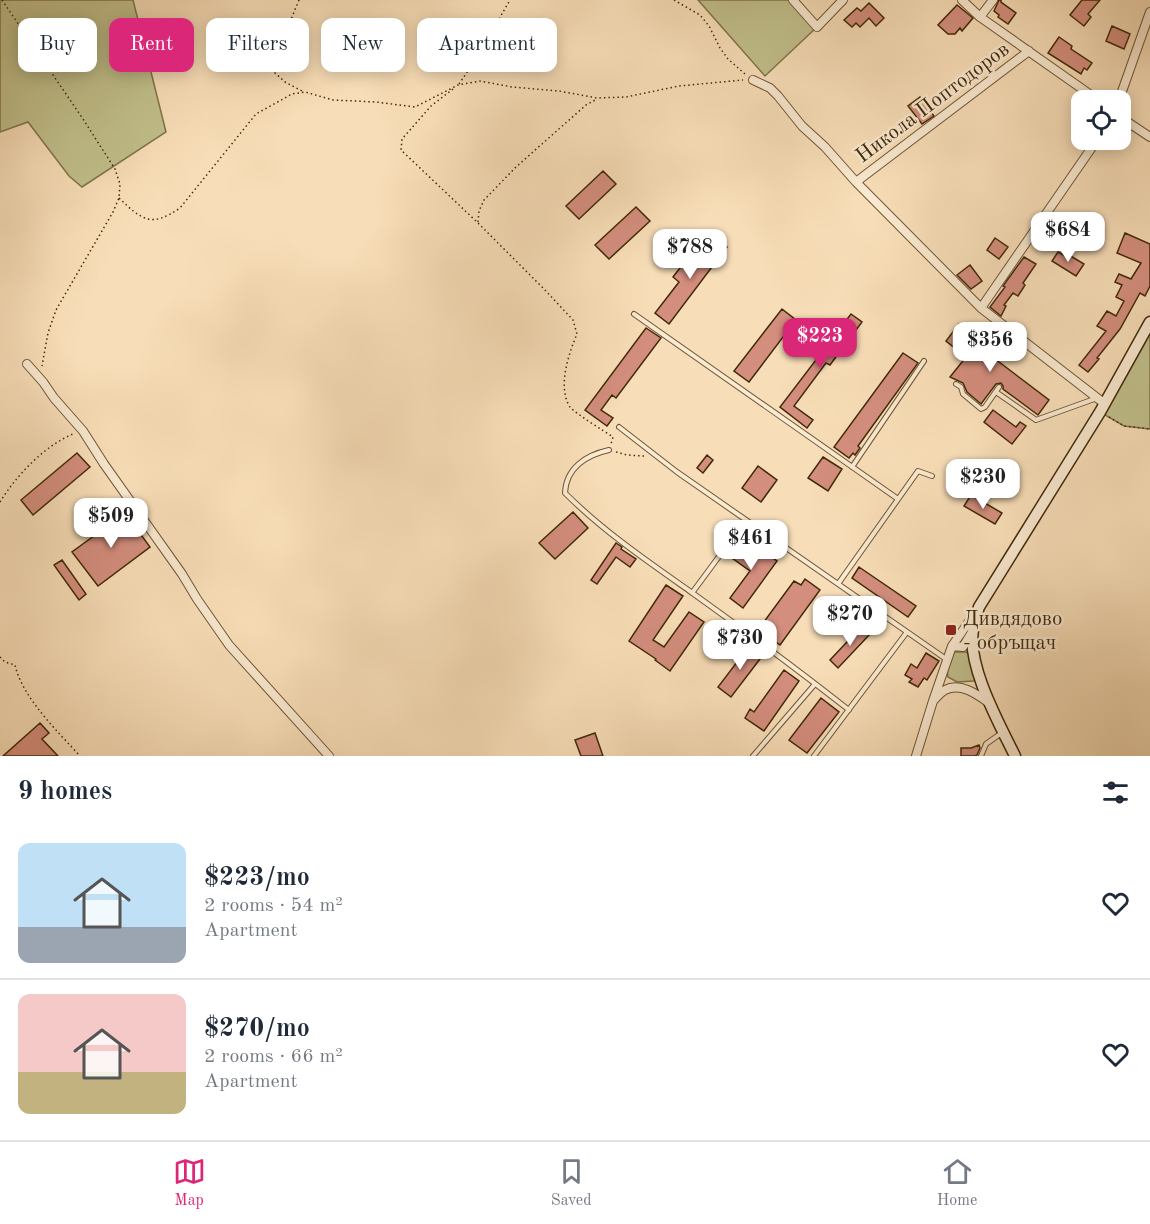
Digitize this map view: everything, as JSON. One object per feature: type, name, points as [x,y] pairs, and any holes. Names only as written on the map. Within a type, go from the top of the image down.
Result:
[{"type":"main road","points":[[1015,756],[991,704],[974,657],[973,631],[979,607],[1150,322]]},
{"type":"street","points":[[793,0],[817,27],[843,0]]},
{"type":"street","points":[[962,0],[980,17],[1084,90]]},
{"type":"street","points":[[980,17],[993,0]]},
{"type":"street","points":[[1123,90],[1150,12]]},
{"type":"street","name":"Никола Поптодоров","points":[[856,182],[1029,51]]},
{"type":"street","points":[[753,80],[770,88],[802,126],[981,308],[1101,405]]},
{"type":"street","points":[[1131,124],[1150,137]]},
{"type":"street","points":[[981,308],[1090,150]]},
{"type":"street","points":[[27,363],[83,431],[229,645],[329,756]]},
{"type":"street","points":[[916,756],[946,659],[952,646],[979,607]]},
{"type":"street","points":[[952,646],[963,647],[973,631]]},
{"type":"street","points":[[933,701],[945,690],[952,688],[966,689],[976,693],[991,704]]},
{"type":"lane","points":[[634,314],[898,499]]},
{"type":"lane","points":[[852,467],[924,361]]},
{"type":"lane","points":[[956,384],[961,387],[963,394],[981,409],[985,407],[999,387]]},
{"type":"lane","points":[[996,392],[1036,420],[1101,405]]},
{"type":"lane","points":[[619,427],[677,472],[946,659]]},
{"type":"lane","points":[[609,450],[588,457],[575,467],[565,485],[565,493],[588,516],[631,549],[849,710]]},
{"type":"lane","points":[[838,584],[918,471],[932,476]]},
{"type":"lane","points":[[692,593],[746,520]]},
{"type":"lane","points":[[814,756],[907,632]]},
{"type":"lane","points":[[753,756],[816,684]]},
{"type":"lane","points":[[981,756],[986,744],[1003,732]]},
{"type":"path","points":[[2,0],[83,119],[115,169],[120,184],[119,198],[113,212],[56,310],[48,333],[42,363],[43,382]]},
{"type":"path","points":[[299,0],[286,30],[275,73],[285,82],[305,92],[333,100],[415,107],[458,85],[480,81],[597,98],[627,97],[679,86],[753,80]]},
{"type":"path","points":[[510,0],[458,85],[431,105],[402,139],[401,150],[478,223],[573,320],[577,334],[565,376],[565,393],[571,408],[613,436],[609,450],[627,455],[649,456]]},
{"type":"path","points":[[674,0],[700,15],[728,59],[753,80]]},
{"type":"path","points":[[119,198],[136,214],[153,220],[167,217],[180,208],[256,114],[292,94],[305,92]]},
{"type":"path","points":[[478,223],[479,211],[484,200],[516,167],[586,105],[597,98]]},
{"type":"path","points":[[1101,405],[1124,426],[1150,429]]},
{"type":"path","points":[[0,502],[24,469],[60,440],[83,431]]},
{"type":"path","points":[[0,657],[5,662],[15,665],[17,677],[37,707],[80,756]]},
{"type":"shaded area","points":[[0,0],[133,0],[138,18],[109,18],[109,72],[151,72],[166,132],[82,187],[69,176],[28,122],[0,132]]},
{"type":"shaded area","points":[[698,0],[793,0],[817,27],[765,76]]},
{"type":"shaded area","points":[[1150,322],[1150,429],[1124,426],[1100,412]]},
{"type":"shaded area","points":[[954,652],[966,652],[974,657],[978,674],[974,681],[957,682],[948,677],[946,659]]},
{"type":"building","points":[[999,0],[1016,13],[1008,24],[994,11]]},
{"type":"building","points":[[1082,0],[1100,0],[1088,14],[1091,17],[1084,26],[1070,15]]},
{"type":"building","points":[[869,3],[884,18],[876,26],[869,18],[860,27],[856,23],[852,27],[844,20],[857,8],[861,11]]},
{"type":"building","points":[[957,5],[973,18],[962,31],[960,28],[955,34],[948,34],[938,25]]},
{"type":"building","points":[[1112,26],[1130,34],[1124,49],[1106,41]]},
{"type":"building","points":[[1059,37],[1072,46],[1071,49],[1092,63],[1087,70],[1084,68],[1081,74],[1048,53]]},
{"type":"building","points":[[920,97],[934,116],[922,124],[908,106]]},
{"type":"building","points":[[603,171],[616,184],[579,219],[566,206]]},
{"type":"building","points":[[636,207],[650,221],[609,259],[595,245]]},
{"type":"building","points":[[1125,233],[1150,244],[1150,286],[1145,296],[1140,293],[1120,329],[1088,372],[1079,365],[1106,331],[1097,326],[1107,311],[1116,316],[1124,301],[1116,297],[1122,285],[1115,282],[1119,274],[1131,279],[1141,263],[1117,253]]},
{"type":"building","points":[[715,237],[727,247],[669,324],[655,313],[679,282],[673,277],[690,255],[697,261]]},
{"type":"building","points":[[995,238],[1008,247],[999,259],[987,250]]},
{"type":"building","points":[[1058,252],[1067,257],[1069,255],[1084,264],[1076,276],[1052,261]]},
{"type":"building","points":[[1024,257],[1036,264],[1023,283],[1025,285],[1018,296],[1013,293],[1004,305],[1006,306],[1001,316],[990,307]]},
{"type":"building","points":[[970,265],[982,281],[971,289],[957,275]]},
{"type":"building","points":[[782,309],[796,320],[749,382],[734,371]]},
{"type":"building","points":[[851,314],[862,322],[830,365],[826,363],[794,406],[813,420],[807,428],[780,407]]},
{"type":"building","points":[[959,324],[972,335],[970,337],[987,350],[986,352],[1049,400],[1038,415],[1003,389],[1001,383],[996,384],[981,404],[967,392],[963,383],[950,377],[966,357],[946,341]]},
{"type":"building","points":[[646,328],[661,338],[616,398],[612,395],[601,410],[613,418],[607,426],[585,410]]},
{"type":"building","points":[[903,353],[918,363],[858,446],[860,448],[855,455],[853,453],[849,458],[834,447]]},
{"type":"building","points":[[993,410],[1016,427],[1020,422],[1026,426],[1012,444],[984,422]]},
{"type":"building","points":[[77,453],[90,467],[33,515],[21,500]]},
{"type":"building","points":[[707,455],[713,460],[703,473],[697,468]]},
{"type":"building","points":[[823,457],[842,469],[828,491],[808,478]]},
{"type":"building","points":[[758,466],[777,480],[761,502],[742,488]]},
{"type":"building","points":[[971,495],[1002,513],[995,524],[964,506]]},
{"type":"building","points":[[573,512],[588,528],[555,559],[539,543]]},
{"type":"building","points":[[125,513],[150,547],[98,586],[72,552],[113,522],[111,520],[118,514],[120,517]]},
{"type":"building","points":[[746,539],[777,561],[743,608],[730,598],[750,571],[732,558]]},
{"type":"building","points":[[616,543],[636,559],[630,567],[616,557],[597,584],[591,580]]},
{"type":"building","points":[[62,560],[86,594],[79,600],[54,565]]},
{"type":"building","points":[[859,567],[916,606],[908,617],[852,578]]},
{"type":"building","points":[[805,579],[820,590],[780,645],[758,630],[794,581],[801,585]]},
{"type":"building","points":[[666,585],[683,596],[653,640],[664,647],[689,612],[704,622],[670,671],[629,641]]},
{"type":"building","points":[[862,626],[870,634],[838,668],[830,660]]},
{"type":"building","points":[[750,645],[763,655],[731,697],[718,687]]},
{"type":"building","points":[[926,653],[939,661],[927,680],[924,678],[918,687],[909,682],[912,679],[905,675],[911,664],[917,668]]},
{"type":"building","points":[[784,670],[799,681],[764,731],[745,718],[750,709],[754,712]]},
{"type":"building","points":[[821,698],[839,712],[807,753],[789,740]]},
{"type":"building","points":[[40,723],[49,733],[42,739],[58,756],[3,756]]},
{"type":"building","points":[[595,733],[603,756],[581,756],[575,740]]},
{"type":"building","points":[[979,745],[977,755],[961,756],[961,748]]},
{"type":"place","name":"Дивдядово - обръщач","points":[[951,630]]}]
